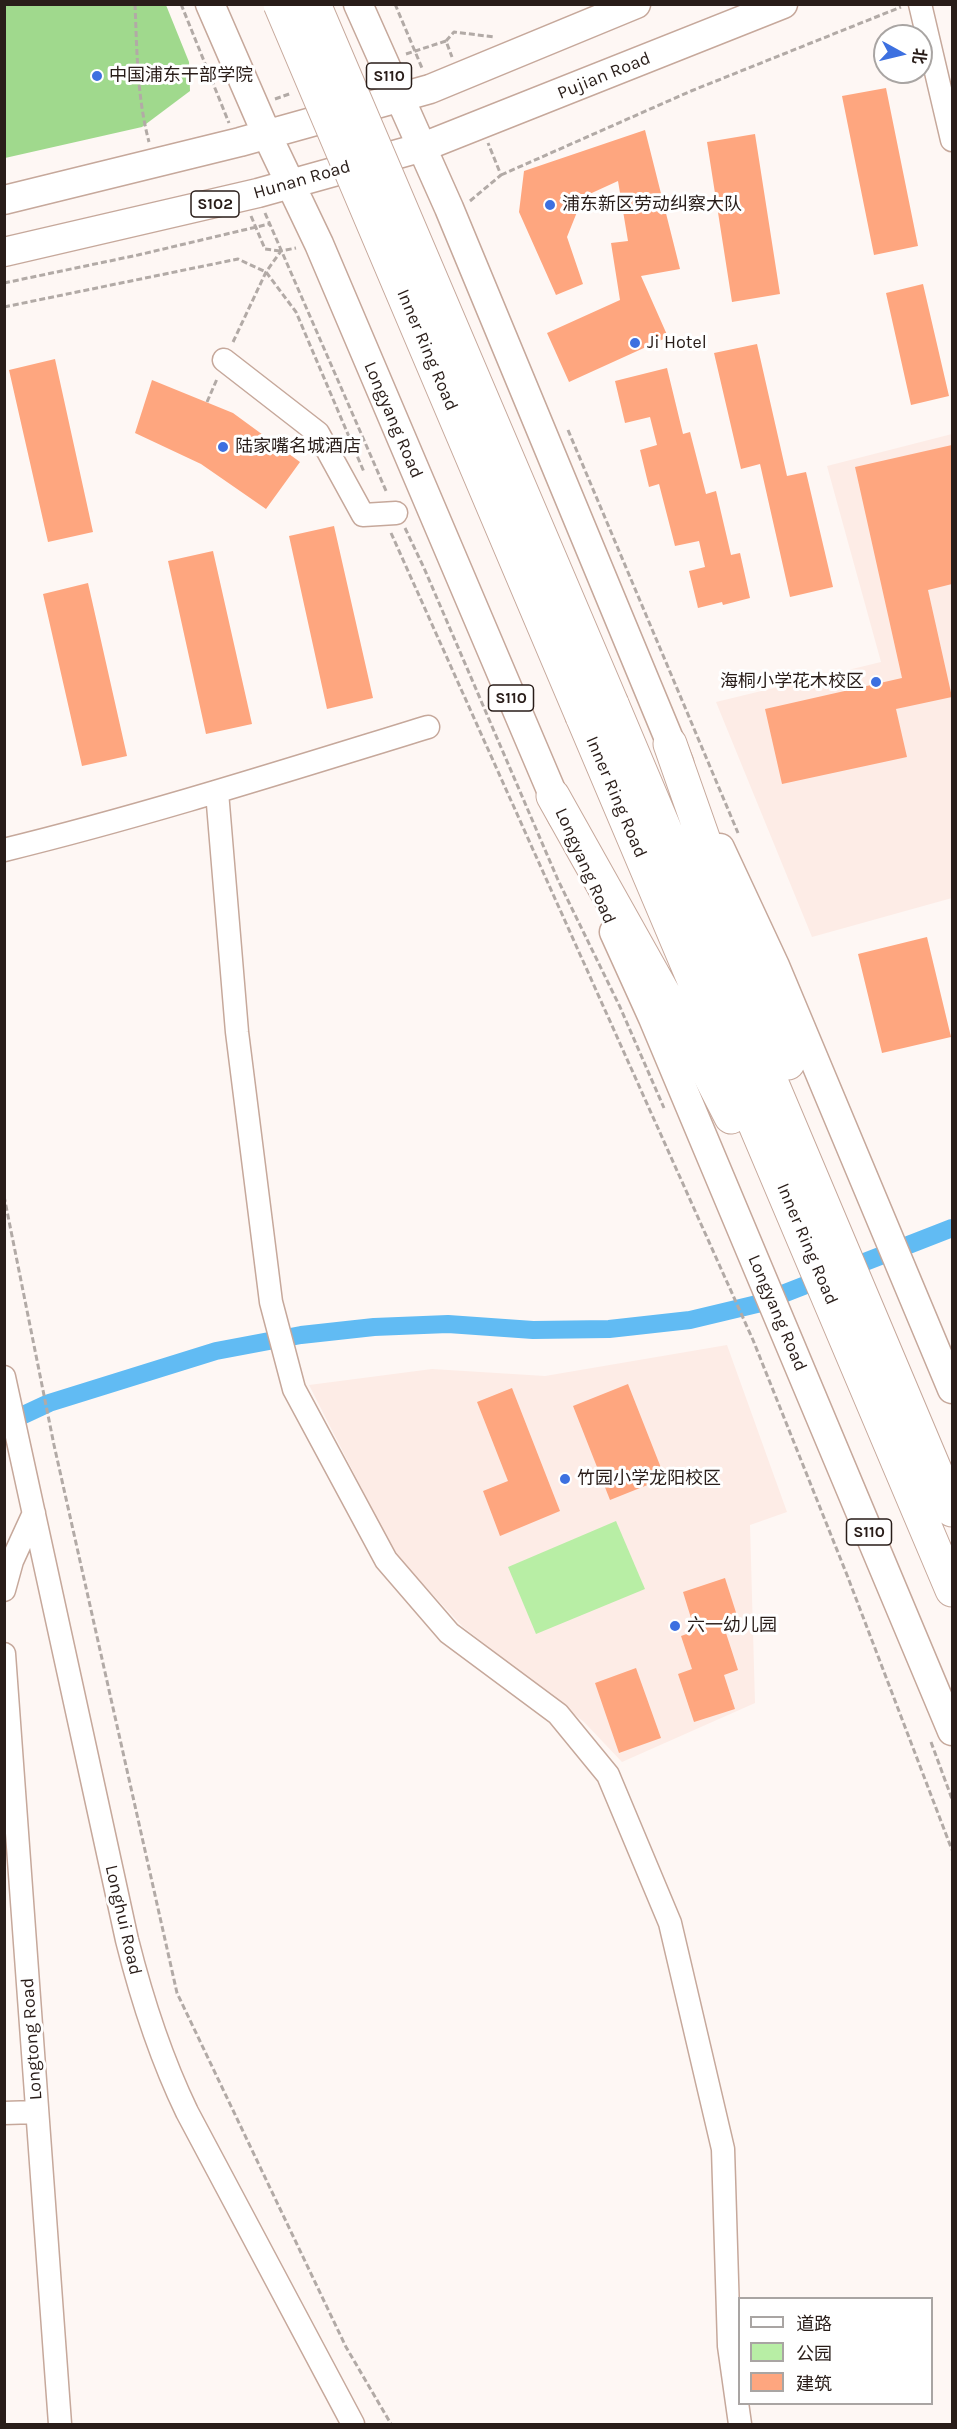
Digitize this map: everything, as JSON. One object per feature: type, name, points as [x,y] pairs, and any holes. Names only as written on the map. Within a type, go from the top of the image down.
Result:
[{"type":"highway","name":"Inner Ring Road","points":[[280,4],[582,716],[818,1234]]},
{"type":"highway","name":"Inner Ring Road","points":[[314,4],[612,704],[848,1307],[929,1534],[952,1590]]},
{"type":"highway","points":[[670,744],[739,940],[797,1084],[818,1234]]},
{"type":"highway","points":[[553,796],[720,1094],[818,1234],[848,1307]]},
{"type":"highway","name":"Inner Ring Road","points":[[848,1307],[890,1360],[952,1510]]},
{"type":"main road","name":"Longyang Road","points":[[210,4],[267,135],[320,244],[553,796],[653,1018],[952,1731]]},
{"type":"main road","name":"S110","points":[[358,4],[423,147],[670,744],[760,932],[952,1389]]},
{"type":"main road","points":[[4,200],[267,135],[430,89],[636,4]]},
{"type":"main road","name":"Pujian Road","points":[[423,147],[783,4]]},
{"type":"main road","name":"Hunan Road","points":[[4,252],[258,193],[423,147]]},
{"type":"street","points":[[920,4],[952,140]]},
{"type":"street","points":[[224,360],[318,433],[363,515],[389,513]]},
{"type":"street","points":[[4,850],[74,833],[217,792],[428,727]]},
{"type":"street","points":[[217,792],[237,1032],[271,1302],[294,1389],[386,1560],[449,1633],[558,1714],[608,1775],[670,1923],[723,2149],[729,2346],[740,2424]]},
{"type":"street","name":"Longhui Road","points":[[4,1377],[127,1940],[146,2013],[165,2065],[187,2112],[353,2424]]},
{"type":"street","points":[[4,1590],[12,1561],[34,1513]]},
{"type":"street","name":"Longtong Road","points":[[4,1654],[60,2424]]},
{"type":"street","points":[[4,2113],[37,2112]]},
{"type":"path","points":[[135,4],[139,87],[149,142]]},
{"type":"path","points":[[181,4],[236,143]]},
{"type":"path","points":[[395,4],[430,89]]},
{"type":"path","points":[[501,175],[691,91],[908,4]]},
{"type":"path","points":[[467,189],[472,200]]},
{"type":"path","points":[[258,193],[389,513],[721,1272],[753,1340],[847,1575],[952,1850]]},
{"type":"path","name":"Hunan Road","points":[[4,283],[269,224]]},
{"type":"path","points":[[4,307],[238,259],[266,272],[296,312],[389,513],[424,568],[558,880],[620,1006],[664,1109]]},
{"type":"path","points":[[564,421],[739,835]]},
{"type":"path","points":[[4,1196],[54,1445],[177,1993],[346,2347],[391,2424]]},
{"type":"shaded area","name":"海桐小学花木校区","points":[[952,434],[952,898],[812,937],[716,702],[881,662],[827,466]]},
{"type":"shaded area","name":"竹园小学龙阳校区","points":[[727,1345],[787,1512],[750,1525],[755,1703],[622,1762],[584,1722],[463,1627],[395,1554],[309,1385],[432,1369],[545,1376]]},
{"type":"green space","name":"中国浦东干部学院","points":[[4,5],[166,5],[189,62],[190,91],[142,127],[5,158]]},
{"type":"green space","points":[[616,1521],[645,1589],[536,1634],[508,1567]]},
{"type":"building","points":[[886,88],[918,246],[874,255],[842,96]]},
{"type":"building","name":"浦东新区劳动纠察大队","points":[[645,130],[680,269],[641,276],[668,337],[569,382],[547,333],[620,300],[611,243],[628,241],[618,181],[583,197],[567,237],[583,284],[556,295],[519,212],[524,171]]},
{"type":"building","points":[[755,134],[780,294],[732,302],[707,142]]},
{"type":"building","points":[[923,284],[949,396],[911,405],[886,293]]},
{"type":"building","points":[[757,344],[787,476],[806,472],[833,587],[790,597],[760,464],[741,469],[714,353]]},
{"type":"building","points":[[55,359],[93,532],[48,542],[9,370]]},
{"type":"building","points":[[667,368],[683,434],[690,432],[706,494],[716,491],[731,555],[740,553],[750,598],[698,608],[689,571],[705,567],[699,541],[675,546],[659,484],[649,487],[640,450],[657,445],[650,417],[625,423],[615,381]]},
{"type":"building","name":"陆家嘴名城酒店","points":[[152,380],[233,413],[300,462],[266,509],[201,464],[135,433]]},
{"type":"building","points":[[952,445],[952,584],[928,590],[952,697],[896,709],[907,757],[782,784],[765,709],[902,678],[855,467]]},
{"type":"building","points":[[334,526],[373,698],[327,709],[289,536]]},
{"type":"building","points":[[213,551],[252,724],[206,734],[168,561]]},
{"type":"building","points":[[88,583],[127,756],[82,766],[43,594]]},
{"type":"building","points":[[927,937],[951,1037],[882,1053],[858,954]]},
{"type":"building","points":[[628,1384],[665,1478],[610,1500],[573,1406]]},
{"type":"building","points":[[512,1388],[560,1511],[500,1536],[483,1491],[508,1481],[477,1402]]},
{"type":"building","points":[[725,1578],[740,1625],[725,1630],[738,1670],[724,1675],[735,1709],[694,1722],[678,1674],[692,1669],[681,1636],[695,1631],[683,1592]]},
{"type":"building","points":[[636,1668],[661,1738],[619,1753],[595,1683]]},
{"type":"waterway","points":[[4,1424],[49,1403],[216,1351],[301,1335],[374,1327],[448,1324],[533,1330],[609,1329],[690,1320],[757,1304],[952,1228]]},
{"type":"place","name":"中国浦东干部学院","points":[[97,76]]},
{"type":"place","name":"浦东新区劳动纠察大队","points":[[550,205]]},
{"type":"place","name":"Ji Hotel","points":[[635,343]]},
{"type":"place","name":"陆家嘴名城酒店","points":[[223,447]]},
{"type":"place","name":"海桐小学花木校区","points":[[876,682]]},
{"type":"place","name":"竹园小学龙阳校区","points":[[565,1479]]},
{"type":"place","name":"六一幼儿园","points":[[675,1626]]}]
